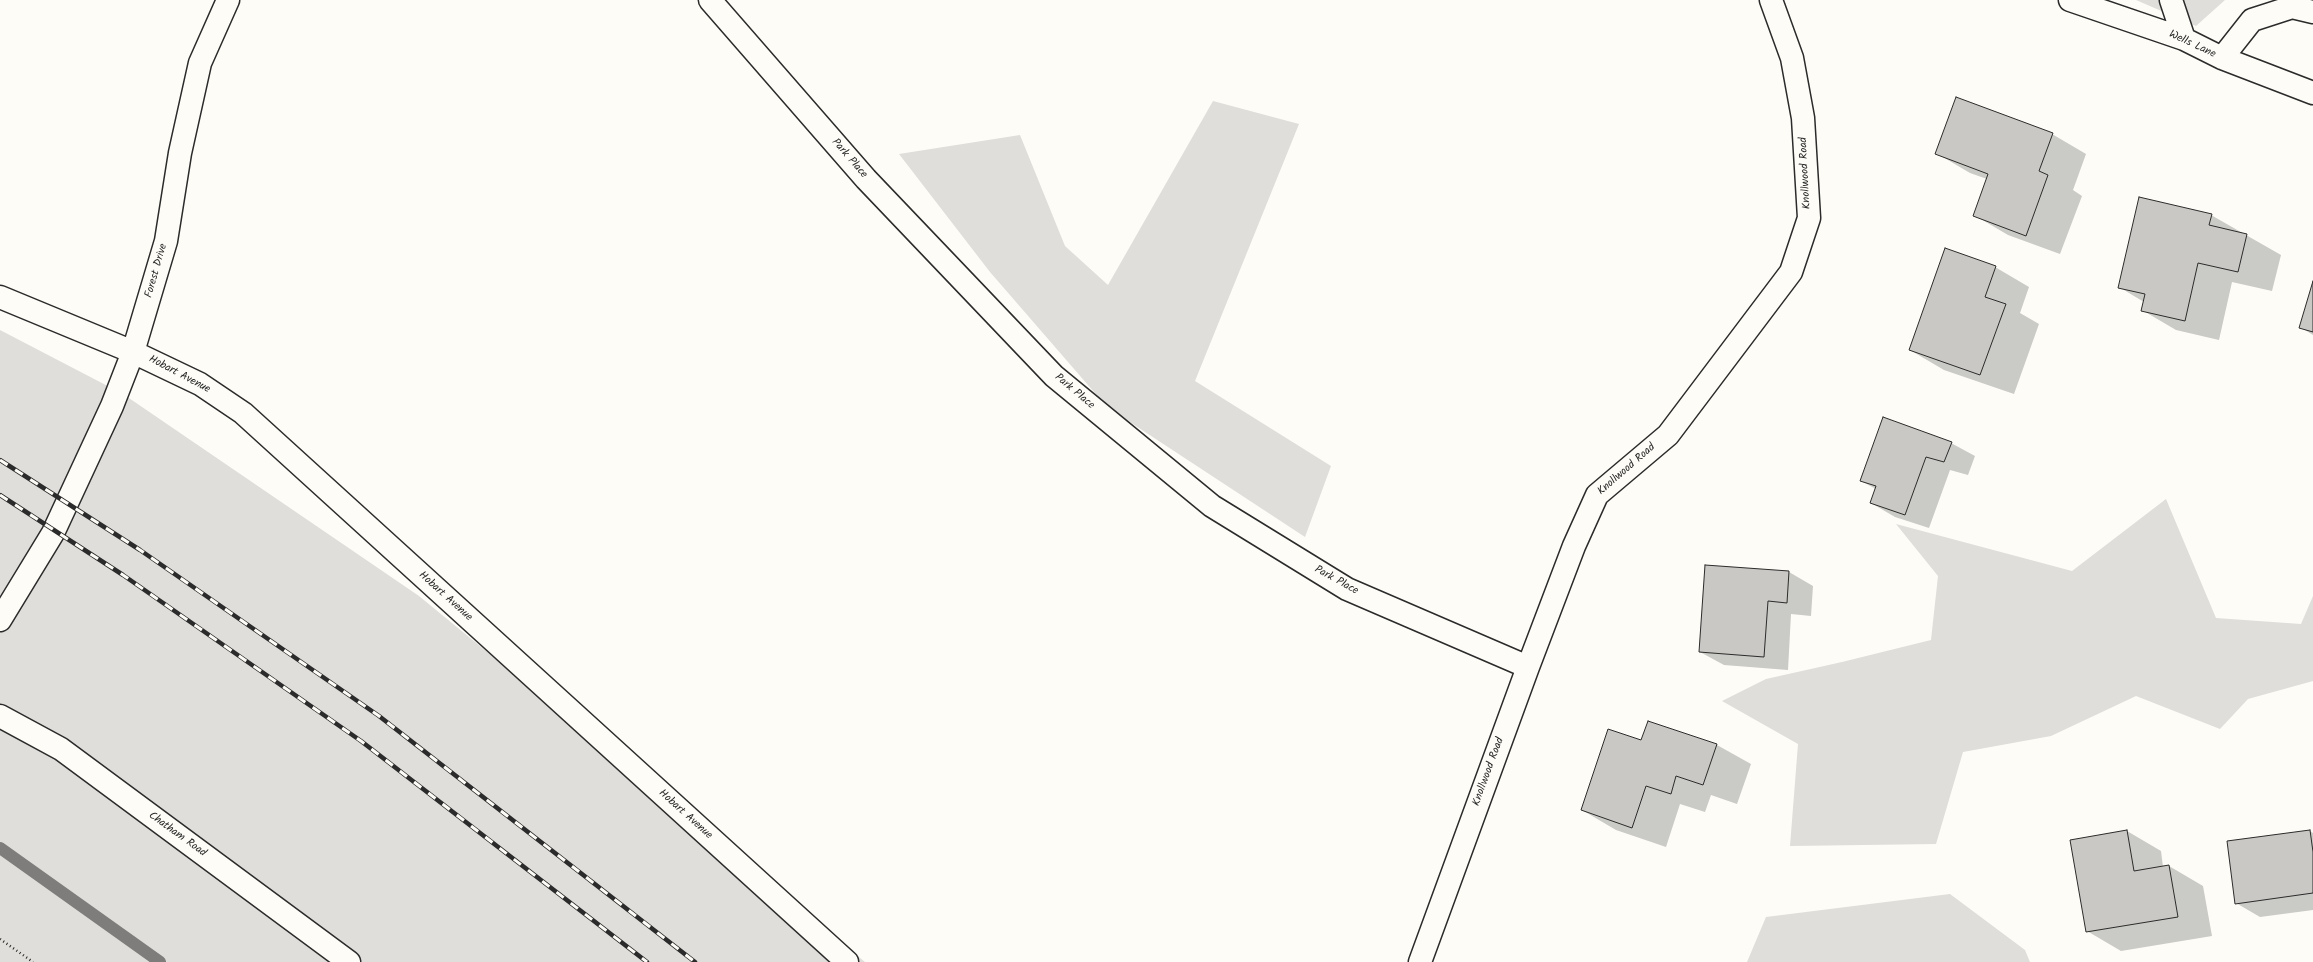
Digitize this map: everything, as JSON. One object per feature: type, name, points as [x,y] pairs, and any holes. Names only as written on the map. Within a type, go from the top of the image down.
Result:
[{"type":"street","name":"Forest Drive","points":[[0,620],[54,533],[112,406],[133,352],[166,241],[180,153],[200,63],[228,0]]},
{"type":"street","name":"Park Place","points":[[710,0],[866,179],[1054,376],[1212,506],[1347,588],[1528,667]]},
{"type":"street","name":"Knollwood Road","points":[[1420,962],[1528,667],[1574,546],[1597,495],[1668,435],[1791,272],[1809,218],[1803,118],[1792,58],[1771,0]]},
{"type":"street","name":"Wells Lane","points":[[2070,0],[2184,39],[2222,58],[2313,93]]},
{"type":"street","points":[[2171,0],[2184,39]]},
{"type":"street","points":[[2222,58],[2252,20],[2292,7],[2313,12]]},
{"type":"street","name":"Hobart Avenue","points":[[0,296],[133,352],[200,384],[243,414],[848,962]]},
{"type":"street","name":"Chatham Road","points":[[0,716],[61,749],[349,962]]},
{"type":"path","points":[[0,939],[34,962]]},
{"type":"shaded area","points":[[2136,0],[2225,0],[2196,26]]},
{"type":"shaded area","points":[[1213,101],[1299,124],[1195,381],[1331,466],[1305,537],[1107,407],[990,272],[899,154],[1020,135],[1065,246],[1108,285]]},
{"type":"shaded area","points":[[0,330],[123,394],[419,596],[865,962],[0,962]]},
{"type":"shaded area","points":[[2166,499],[2216,618],[2301,624],[2313,596],[2313,681],[2248,699],[2220,729],[2136,696],[2051,736],[1963,752],[1936,844],[1790,846],[1798,744],[1722,701],[1766,679],[1931,640],[1938,576],[1896,524],[2072,571]]},
{"type":"shaded area","points":[[1950,894],[2025,950],[2030,962],[1747,962],[1766,917]]},
{"type":"building","points":[[1956,97],[2053,133],[2039,171],[2048,175],[2026,236],[1973,216],[1988,174],[1935,154]]},
{"type":"building","points":[[2139,197],[2212,214],[2209,225],[2247,234],[2238,272],[2198,263],[2185,321],[2141,311],[2145,294],[2118,288]]},
{"type":"building","points":[[1945,248],[1996,266],[1985,297],[2006,304],[1980,375],[1909,350]]},
{"type":"building","points":[[2313,281],[2313,332],[2299,328]]},
{"type":"building","points":[[1883,417],[1952,442],[1944,462],[1926,457],[1905,515],[1870,503],[1876,486],[1860,481]]},
{"type":"building","points":[[1705,565],[1789,571],[1787,603],[1768,601],[1764,657],[1699,652]]},
{"type":"building","points":[[1648,721],[1717,744],[1703,785],[1676,776],[1671,794],[1646,786],[1632,828],[1581,810],[1608,729],[1641,740]]},
{"type":"building","points":[[2127,830],[2134,871],[2169,865],[2178,917],[2086,932],[2070,840]]},
{"type":"building","points":[[2310,830],[2313,852],[2313,893],[2235,904],[2227,841]]},
{"type":"waterway","points":[[0,848],[160,962]]},
{"type":"railway","points":[[0,460],[140,550],[379,716],[695,962]]},
{"type":"railway","points":[[0,495],[123,575],[361,741],[647,962]]}]
